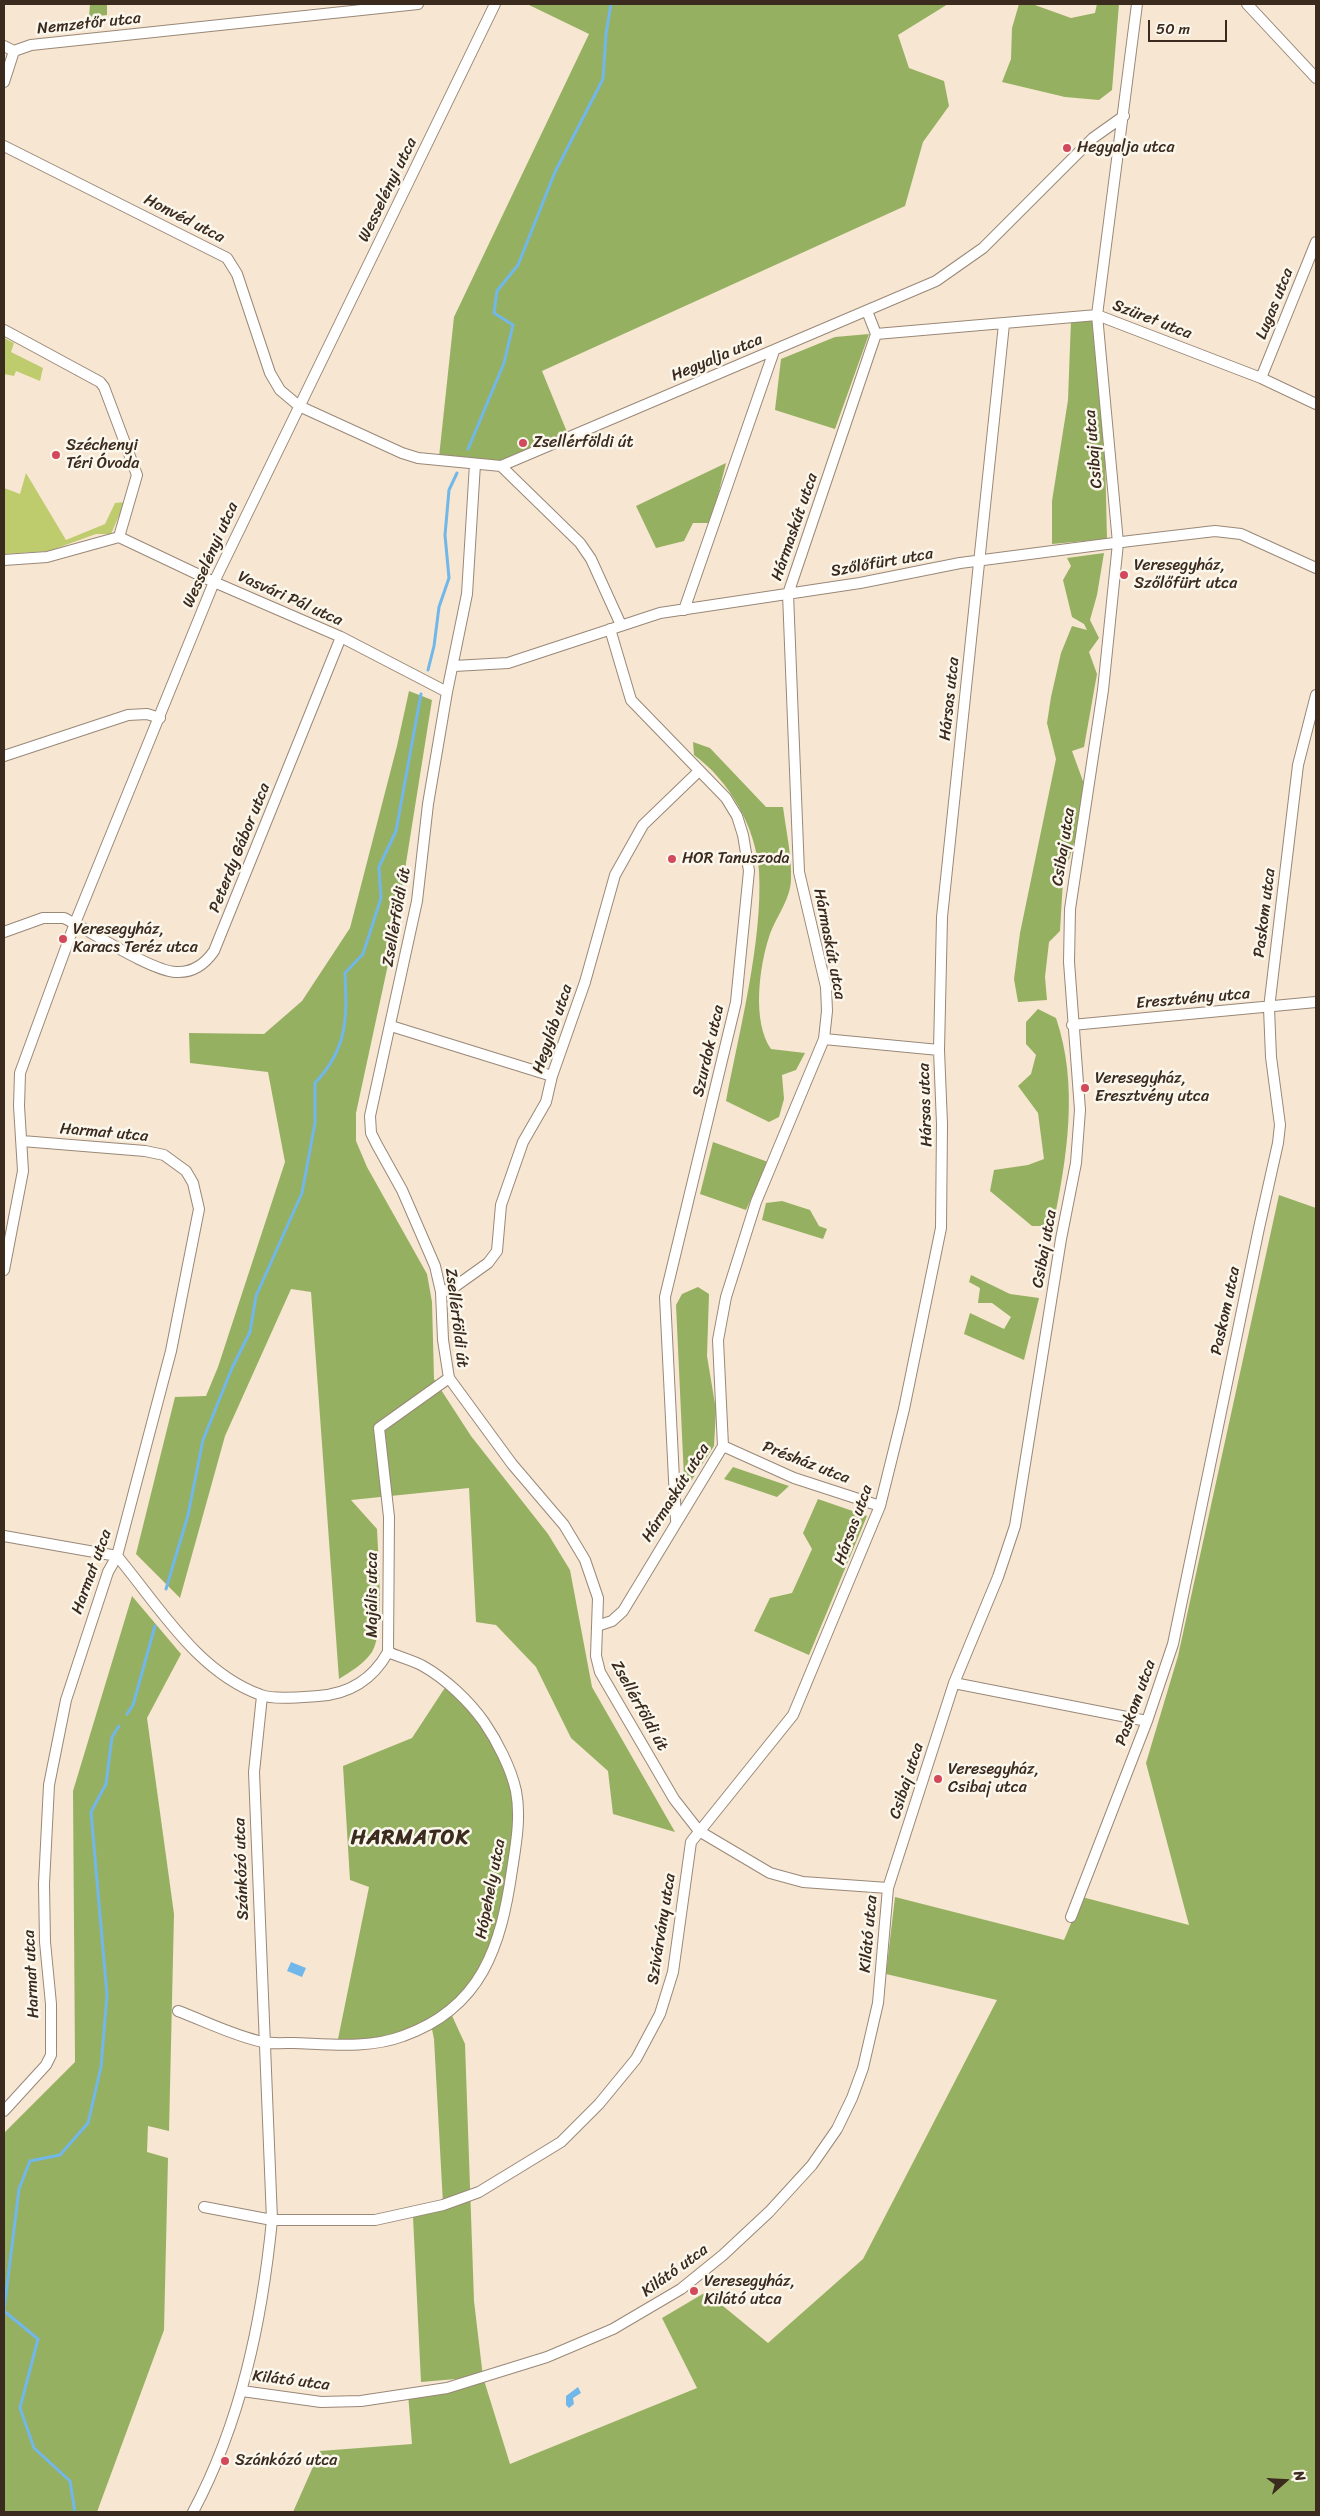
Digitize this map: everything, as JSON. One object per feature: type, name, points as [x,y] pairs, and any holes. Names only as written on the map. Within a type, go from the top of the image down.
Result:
[{"type":"street","name":"Nemzetőr utca","points":[[14,51],[31,45],[418,4]]},
{"type":"street","name":"Wesselényi utca","points":[[4,1270],[23,1171],[19,1106],[20,1073],[75,923],[214,582],[496,4]]},
{"type":"street","name":"Csibaj utca","points":[[888,1888],[954,1683],[998,1577],[1015,1526],[1061,1239],[1076,1163],[1080,1110],[1068,962],[1070,909],[1103,690],[1118,543],[1097,315],[1137,4]]},
{"type":"street","points":[[1247,4],[1316,78]]},
{"type":"street","points":[[4,46],[14,51],[4,82]]},
{"type":"street","name":"Hegyalja utca","points":[[299,406],[402,453],[418,458],[502,466],[936,281],[953,271],[983,248],[1093,138],[1124,116]]},
{"type":"street","name":"Honvéd utca","points":[[4,146],[227,258],[237,274],[270,373],[280,390],[299,406]]},
{"type":"street","name":"Lugas utca","points":[[1261,378],[1316,242]]},
{"type":"street","points":[[867,311],[876,334]]},
{"type":"street","name":"Szüret utca","points":[[876,334],[1097,315],[1261,378],[1316,404]]},
{"type":"street","name":"Hársas utca","points":[[699,1831],[793,1715],[880,1506],[906,1399],[941,1228],[942,1124],[939,1050],[942,917],[1004,324]]},
{"type":"street","points":[[4,330],[63,360],[100,382],[104,387],[137,475],[119,537],[47,557],[4,560]]},
{"type":"street","name":"Hármaskút utca","points":[[597,1626],[612,1622],[623,1611],[723,1446],[718,1340],[726,1297],[756,1202],[824,1039],[827,1012],[826,987],[800,872],[788,594],[876,334]]},
{"type":"street","points":[[684,610],[774,351]]},
{"type":"street","name":"Zsellérföldi út","points":[[475,464],[467,594],[454,666],[446,692],[428,804],[417,900],[370,1116],[371,1133],[421,1230],[435,1266],[441,1292],[443,1340],[449,1378],[512,1464],[564,1525],[585,1560],[598,1598],[596,1656],[600,1672],[674,1799],[699,1831],[770,1873],[803,1882],[888,1888]]},
{"type":"street","points":[[502,466],[553,514],[580,543],[590,559],[621,625]]},
{"type":"street","name":"Szőlőfürt utca","points":[[454,666],[508,663],[660,613],[788,594],[979,561],[1215,531],[1241,534],[1316,568]]},
{"type":"street","name":"Vasvári Pál utca","points":[[119,537],[214,582],[340,637],[446,692]]},
{"type":"street","name":"Szurdok utca","points":[[610,629],[631,700],[726,798],[737,816],[743,835],[749,871],[736,1002],[665,1297],[676,1521]]},
{"type":"street","name":"Peterdy Gábor utca","points":[[75,923],[157,968],[175,972],[193,970],[205,964],[214,951],[340,637]]},
{"type":"street","name":"Paskom utca","points":[[1071,1917],[1147,1721],[1173,1644],[1278,1143],[1280,1125],[1271,1057],[1269,1008],[1298,765],[1316,695]]},
{"type":"street","points":[[4,756],[128,715],[147,714],[160,718]]},
{"type":"street","name":"Hegyláb utca","points":[[441,1292],[453,1288],[488,1263],[497,1251],[501,1205],[511,1172],[523,1142],[546,1102],[552,1076],[585,982],[615,874],[642,825],[699,771]]},
{"type":"street","points":[[4,932],[54,916],[75,923]]},
{"type":"street","name":"Eresztvény utca","points":[[1072,1025],[1269,1008],[1316,1002]]},
{"type":"street","points":[[391,1026],[552,1076]]},
{"type":"street","points":[[824,1039],[939,1050]]},
{"type":"street","name":"Harmat utca","points":[[4,2111],[46,2065],[51,2055],[51,2004],[45,1942],[44,1884],[50,1785],[66,1700],[108,1572],[117,1556],[171,1351],[198,1209],[197,1196],[186,1172],[164,1155],[145,1151],[22,1141]]},
{"type":"street","name":"Majális utca","points":[[117,1556],[205,1662],[231,1680],[262,1696],[306,1697],[329,1695],[352,1688],[367,1679],[380,1666],[388,1652],[389,1517],[380,1428],[449,1378]]},
{"type":"street","name":"Présház utca","points":[[723,1446],[794,1478],[880,1506]]},
{"type":"street","points":[[4,1536],[117,1556]]},
{"type":"street","name":"Hópehely utca","points":[[264,2042],[337,2044],[378,2042],[401,2037],[431,2024],[462,1999],[484,1971],[494,1953],[509,1891],[517,1841],[516,1790],[497,1745],[484,1723],[470,1706],[448,1683],[422,1666],[388,1652]]},
{"type":"street","points":[[954,1683],[1147,1721]]},
{"type":"street","name":"Szánkózó utca","points":[[193,2512],[207,2485],[242,2391],[266,2279],[272,2220],[254,1772],[262,1696]]},
{"type":"street","name":"Szivárvány utca","points":[[272,2220],[375,2220],[443,2205],[479,2192],[561,2142],[599,2104],[636,2059],[660,2014],[673,1972],[691,1842],[699,1831]]},
{"type":"street","name":"Kilátó utca","points":[[242,2391],[321,2402],[361,2401],[447,2388],[547,2357],[588,2340],[612,2329],[681,2289],[769,2212],[812,2165],[837,2128],[852,2098],[870,2039],[883,1961],[888,1888]]},
{"type":"street","points":[[178,2011],[264,2042]]},
{"type":"street","points":[[204,2207],[272,2220]]},
{"type":"green space","points":[[90,4],[107,4],[107,15],[89,17]]},
{"type":"green space","points":[[527,4],[948,4],[898,35],[909,68],[944,81],[949,106],[923,142],[905,206],[542,371],[567,432],[503,460],[475,464],[439,457],[454,317],[589,34]]},
{"type":"green space","points":[[1019,4],[1032,4],[1071,18],[1095,13],[1097,4],[1119,4],[1112,90],[1099,100],[1065,97],[1002,82],[1011,59],[1012,28]]},
{"type":"green space","points":[[1083,318],[1092,321],[1105,454],[1107,539],[1052,544],[1052,501],[1068,400],[1071,320]]},
{"type":"green space","points":[[869,334],[835,429],[775,410],[781,359],[835,337]]},
{"type":"green space","points":[[4,338],[14,343],[11,352],[43,368],[40,381],[16,371],[14,376],[4,374]]},
{"type":"green space","points":[[726,463],[711,523],[693,523],[684,541],[656,548],[636,506]]},
{"type":"green space","points":[[26,473],[66,540],[105,524],[115,503],[125,502],[111,534],[96,534],[49,551],[4,554],[4,488],[20,494]]},
{"type":"green space","points":[[1104,553],[1097,595],[1090,620],[1099,638],[1089,652],[1097,674],[1084,747],[1072,751],[1084,784],[1080,822],[1063,880],[1060,931],[1049,942],[1045,977],[1047,1000],[1018,1002],[1014,979],[1020,933],[1056,759],[1047,723],[1051,697],[1061,653],[1072,626],[1087,630],[1084,624],[1072,617],[1063,580],[1071,566],[1067,558]]},
{"type":"green space","points":[[409,691],[432,700],[395,932],[356,1113],[356,1141],[367,1167],[427,1274],[432,1302],[434,1379],[471,1436],[548,1534],[570,1570],[592,1687],[675,1832],[613,1814],[608,1771],[571,1738],[536,1667],[496,1625],[476,1622],[469,1488],[351,1500],[377,1529],[380,1611],[376,1642],[372,1652],[361,1664],[339,1679],[311,1292],[291,1289],[225,1436],[180,1598],[136,1554],[175,1397],[206,1396],[218,1367],[285,1162],[268,1072],[190,1063],[189,1033],[264,1034],[302,1001],[350,928],[397,746]]},
{"type":"green space","points":[[693,742],[710,748],[766,807],[783,807],[790,853],[791,880],[788,895],[765,950],[760,979],[759,1010],[765,1038],[771,1049],[805,1053],[796,1070],[782,1075],[784,1099],[779,1117],[769,1122],[726,1101],[754,956],[759,898],[757,855],[746,822],[738,806],[719,778],[694,755]]},
{"type":"green space","points":[[1038,1009],[1056,1018],[1063,1043],[1069,1095],[1063,1174],[1053,1226],[1032,1226],[990,1191],[994,1170],[1028,1165],[1044,1159],[1038,1113],[1018,1086],[1031,1074],[1036,1055],[1026,1044],[1026,1022]]},
{"type":"green space","points":[[713,1142],[768,1162],[746,1210],[700,1194]]},
{"type":"green space","points":[[1279,1195],[1316,1208],[1316,2512],[293,2512],[320,2451],[412,2444],[408,2393],[479,2377],[421,2382],[413,2217],[443,2204],[434,2039],[431,2024],[378,2042],[337,2044],[369,1887],[350,1880],[343,1766],[412,1738],[448,1683],[490,1734],[510,1776],[518,1810],[501,1926],[465,1995],[448,2007],[465,2044],[474,2301],[483,2377],[510,2464],[697,2388],[662,2318],[706,2292],[768,2343],[863,2259],[997,2000],[886,1974],[895,1897],[1064,1940],[1082,1897],[1189,1925],[1146,1763],[1178,1656]]},
{"type":"green space","points":[[782,1201],[810,1210],[819,1226],[827,1229],[823,1239],[762,1220],[766,1203]]},
{"type":"green space","points":[[971,1275],[1010,1294],[1039,1298],[1024,1360],[964,1334],[970,1313],[1004,1329],[1011,1317],[992,1303],[978,1303],[980,1288],[969,1282]]},
{"type":"green space","points":[[698,1287],[709,1294],[707,1356],[716,1410],[714,1446],[691,1481],[684,1478],[676,1305],[682,1294]]},
{"type":"green space","points":[[733,1467],[789,1486],[777,1497],[724,1479]]},
{"type":"green space","points":[[818,1499],[867,1516],[809,1655],[754,1631],[770,1598],[792,1593],[812,1549],[803,1533]]},
{"type":"green space","points":[[132,1596],[181,1654],[147,1718],[174,1914],[169,2131],[148,2126],[147,2152],[168,2158],[164,2330],[97,2512],[4,2512],[4,2133],[75,2062],[73,1791]]},
{"type":"water","points":[[291,1962],[306,1968],[302,1977],[287,1971]]},
{"type":"water","points":[[578,2387],[581,2393],[573,2398],[574,2404],[569,2408],[566,2405],[566,2396]]},
{"type":"waterway","points":[[468,449],[504,363],[513,325],[494,313],[497,291],[518,265],[555,172],[603,79],[606,34],[611,4]]},
{"type":"waterway","points":[[428,670],[434,646],[439,607],[449,578],[445,535],[449,490],[457,473]]},
{"type":"waterway","points":[[166,1589],[188,1515],[203,1440],[232,1368],[250,1332],[256,1296],[302,1193],[315,1123],[315,1083],[334,1058],[340,1045],[346,1005],[345,973],[363,954],[381,898],[379,867],[396,831],[421,694]]},
{"type":"waterway","points":[[127,1714],[133,1705],[155,1626]]},
{"type":"waterway","points":[[4,2310],[19,2189],[30,2161],[60,2155],[88,2123],[101,2067],[107,1995],[91,1812],[106,1784],[112,1737],[119,1726]]},
{"type":"waterway","points":[[4,2311],[38,2339],[20,2408],[34,2448],[70,2481],[75,2512]]},
{"type":"place","name":"Hegyalja utca","points":[[1067,148]]},
{"type":"place","name":"Zsellérföldi út","points":[[523,443]]},
{"type":"place","name":"Széchenyi Téri Óvoda","points":[[56,455]]},
{"type":"place","name":"Veresegyház, Szőlőfürt utca","points":[[1124,575]]},
{"type":"place","name":"HOR Tanuszoda","points":[[672,859]]},
{"type":"place","name":"Veresegyház, Karacs Teréz utca","points":[[63,939]]},
{"type":"place","name":"Veresegyház, Eresztvény utca","points":[[1085,1088]]},
{"type":"place","name":"Veresegyház, Csibaj utca","points":[[938,1779]]},
{"type":"place","name":"Veresegyház, Kilátó utca","points":[[694,2291]]},
{"type":"place","name":"Szánkózó utca","points":[[225,2461]]},
{"type":"district","name":"HARMATOK","points":[[410,1839]]}]
